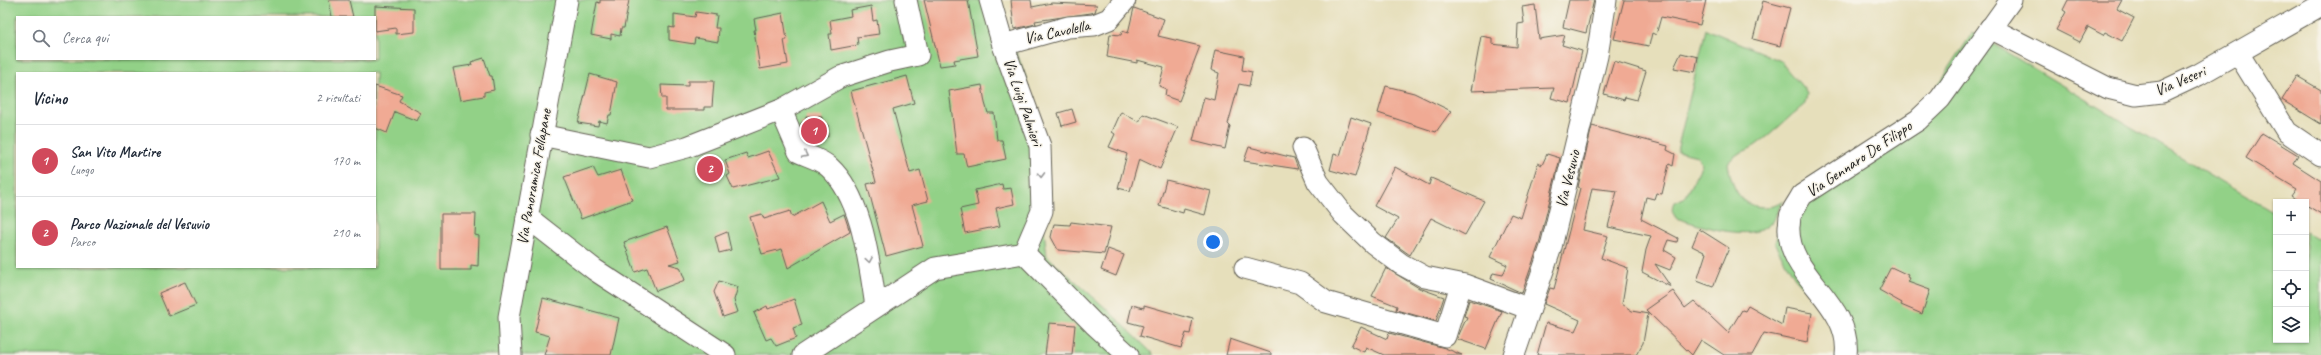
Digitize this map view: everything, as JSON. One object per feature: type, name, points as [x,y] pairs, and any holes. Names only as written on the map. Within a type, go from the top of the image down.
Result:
[{"type":"street","name":"Via Panoramica Fellapane","points":[[511,355],[509,317],[567,0]]},
{"type":"street","points":[[541,136],[649,157],[687,147],[781,110],[840,77],[890,61],[918,55],[906,0]]},
{"type":"street","name":"Via Cavolella","points":[[990,0],[1003,45],[1068,27],[1094,26],[1110,18],[1125,0]]},
{"type":"street","name":"Via Vesuvio","points":[[1514,355],[1551,247],[1597,56],[1606,0]]},
{"type":"street","name":"Via Gennaro De Filippo","points":[[1846,355],[1846,339],[1840,320],[1829,300],[1804,271],[1794,255],[1789,232],[1790,215],[1802,195],[1918,120],[1940,99],[2010,0]]},
{"type":"street","name":"Via Veseri","points":[[1990,28],[2108,88],[2136,95],[2149,94],[2174,87],[2321,5]]},
{"type":"street","name":"Via Luigi Palmieri","points":[[1003,45],[1040,146],[1042,211],[1024,253]]},
{"type":"street","points":[[2238,52],[2287,132],[2321,155]]},
{"type":"street","points":[[781,110],[799,152],[829,166],[848,192],[866,243],[876,306]]},
{"type":"street","points":[[1304,148],[1318,182],[1343,214],[1373,243],[1401,264],[1426,277],[1461,285],[1530,309]]},
{"type":"street","points":[[527,217],[595,270],[725,355]]},
{"type":"street","points":[[803,355],[935,268],[1024,253],[1094,324],[1128,355]]},
{"type":"street","points":[[1245,268],[1300,283],[1326,302],[1444,336],[1461,285]]},
{"type":"green space","points":[[0,0],[998,0],[1026,78],[1047,256],[1110,312],[1154,355],[0,355]]},
{"type":"green space","points":[[1706,29],[1781,61],[1807,94],[1805,104],[1763,140],[1741,152],[1728,163],[1734,186],[1737,192],[1747,203],[1754,206],[1766,207],[1776,205],[1783,201],[1771,223],[1762,229],[1751,232],[1725,231],[1698,225],[1676,218],[1672,210],[1674,202],[1684,198],[1702,165],[1697,156],[1677,151]]},
{"type":"green space","points":[[1973,32],[2273,212],[2273,343],[2309,343],[2309,234],[2321,241],[2321,355],[1836,355],[1838,345],[1822,307],[1795,278],[1775,245],[1782,209],[1896,125],[1931,96]]},
{"type":"building","points":[[329,0],[349,0],[353,16],[332,16]]},
{"type":"building","points":[[600,0],[629,0],[624,28],[621,28],[620,36],[611,34],[611,39],[591,35],[597,2],[600,3]]},
{"type":"building","points":[[924,0],[968,0],[978,56],[954,60],[955,64],[940,66]]},
{"type":"building","points":[[1011,0],[1031,0],[1032,7],[1052,3],[1097,5],[1095,12],[1035,21],[1036,24],[1014,29]]},
{"type":"building","points":[[1569,0],[1594,0],[1586,33],[1563,27]]},
{"type":"building","points":[[1624,0],[1706,0],[1700,25],[1661,17],[1656,35],[1652,33],[1649,46],[1614,39]]},
{"type":"building","points":[[2068,0],[2122,0],[2117,9],[2134,18],[2122,41],[2105,32],[2103,35],[2088,27],[2080,42],[2056,30],[2066,12],[2063,10]]},
{"type":"building","points":[[1763,1],[1790,8],[1780,46],[1753,39]]},
{"type":"building","points":[[1535,5],[1539,39],[1565,35],[1562,45],[1582,51],[1570,103],[1551,98],[1554,88],[1471,91],[1481,36],[1492,38],[1492,44],[1517,47],[1518,24],[1524,23],[1522,7]]},
{"type":"building","points":[[375,6],[414,8],[414,32],[396,34],[396,28],[376,31]]},
{"type":"building","points":[[871,6],[873,21],[877,20],[879,34],[857,37],[858,45],[831,50],[829,34],[832,34],[830,20],[851,16],[850,10]]},
{"type":"building","points":[[1134,8],[1164,19],[1158,36],[1200,46],[1179,101],[1165,96],[1166,89],[1159,86],[1164,67],[1137,60],[1137,63],[1107,57],[1110,34],[1121,35],[1122,31],[1128,33]]},
{"type":"building","points":[[696,12],[717,15],[715,28],[719,28],[718,42],[695,38],[694,44],[669,40],[669,27],[674,28],[674,14],[695,17]]},
{"type":"building","points":[[783,13],[787,40],[784,40],[788,64],[760,69],[754,30],[756,30],[754,19]]},
{"type":"building","points":[[1215,50],[1244,56],[1242,70],[1252,72],[1249,86],[1239,84],[1228,124],[1230,126],[1225,149],[1193,141],[1204,97],[1214,100],[1219,73],[1211,70]]},
{"type":"building","points":[[1681,53],[1698,57],[1695,72],[1674,68]]},
{"type":"building","points":[[484,58],[490,76],[492,76],[494,90],[484,92],[484,96],[460,100],[453,68],[472,65],[471,62]]},
{"type":"building","points":[[1614,61],[1646,71],[1637,100],[1625,97],[1624,100],[1604,94]]},
{"type":"building","points":[[590,74],[617,82],[611,115],[609,115],[607,123],[599,121],[598,126],[578,123]]},
{"type":"building","points":[[907,76],[914,103],[893,109],[910,173],[920,170],[928,201],[912,205],[923,246],[886,256],[867,184],[876,182],[851,91]]},
{"type":"building","points":[[2297,76],[2321,90],[2321,124],[2282,100]]},
{"type":"building","points":[[688,81],[714,81],[712,107],[704,107],[704,110],[666,110],[666,98],[662,98],[661,85],[688,86]]},
{"type":"building","points":[[982,85],[988,113],[994,113],[997,140],[1002,140],[1006,159],[967,167],[964,154],[957,154],[949,91]]},
{"type":"building","points":[[376,86],[402,95],[399,101],[421,113],[417,121],[395,112],[387,133],[376,128]]},
{"type":"building","points":[[1386,86],[1414,93],[1451,111],[1436,132],[1378,113]]},
{"type":"building","points":[[1072,109],[1076,122],[1062,126],[1058,113]]},
{"type":"building","points":[[1121,112],[1139,122],[1143,114],[1178,127],[1160,169],[1139,159],[1130,191],[1118,188],[1127,154],[1109,147],[1115,134],[1112,132]]},
{"type":"building","points":[[806,116],[822,117],[822,125],[828,125],[828,137],[805,136],[801,123],[806,123]]},
{"type":"building","points":[[1351,117],[1371,124],[1355,177],[1330,170],[1334,154],[1340,156]]},
{"type":"building","points":[[1592,126],[1668,146],[1667,150],[1675,154],[1673,166],[1669,164],[1662,194],[1656,193],[1654,199],[1646,197],[1641,219],[1678,238],[1677,242],[1668,240],[1664,250],[1676,257],[1670,270],[1655,264],[1671,287],[1642,272],[1646,250],[1651,236],[1608,227],[1617,191],[1592,188],[1583,230],[1608,236],[1601,258],[1628,268],[1622,304],[1632,311],[1648,314],[1643,343],[1636,355],[1537,355],[1546,323],[1575,331],[1580,320],[1544,304],[1550,288],[1554,289],[1580,188],[1578,187]]},
{"type":"building","points":[[2262,133],[2298,155],[2293,163],[2321,181],[2321,214],[2309,207],[2309,199],[2296,199],[2292,196],[2297,189],[2246,158]]},
{"type":"building","points":[[1249,147],[1294,158],[1298,169],[1244,161]]},
{"type":"building","points":[[768,151],[780,177],[733,189],[727,176],[730,174],[725,160],[746,153],[748,158]]},
{"type":"building","points":[[1547,154],[1560,158],[1539,244],[1522,293],[1491,279],[1493,273],[1503,275],[1507,265],[1490,257],[1511,214],[1521,218],[1538,163],[1542,165]]},
{"type":"building","points":[[593,167],[598,177],[621,170],[632,200],[581,219],[564,177]]},
{"type":"building","points":[[1395,167],[1429,185],[1431,178],[1484,201],[1465,235],[1431,218],[1410,255],[1386,238],[1398,219],[1374,206]]},
{"type":"building","points":[[1166,180],[1211,191],[1205,215],[1184,209],[1183,213],[1159,206]]},
{"type":"building","points":[[1002,184],[1003,189],[1011,188],[1014,204],[996,208],[1000,226],[965,233],[960,209],[978,205],[975,190]]},
{"type":"building","points":[[821,201],[830,221],[844,214],[850,232],[788,268],[782,249],[762,254],[750,217],[762,214],[764,219],[790,211],[792,217]]},
{"type":"building","points":[[441,214],[476,214],[475,235],[479,236],[478,266],[471,265],[471,270],[441,270]]},
{"type":"building","points":[[1071,222],[1111,227],[1104,254],[1058,250],[1051,237],[1054,224],[1070,225]]},
{"type":"building","points":[[667,227],[680,261],[669,264],[680,267],[685,280],[656,291],[647,268],[635,272],[624,242]]},
{"type":"building","points":[[1699,229],[1729,248],[1713,287],[1697,281],[1706,253],[1692,246]]},
{"type":"building","points":[[727,232],[731,250],[719,253],[715,237]]},
{"type":"building","points":[[1108,249],[1124,255],[1116,276],[1101,270]]},
{"type":"building","points":[[1891,267],[1908,275],[1907,277],[1910,278],[1908,282],[1930,290],[1922,314],[1901,305],[1902,303],[1879,290]]},
{"type":"building","points":[[1386,268],[1419,288],[1444,297],[1436,321],[1396,310],[1397,306],[1372,296]]},
{"type":"building","points":[[719,281],[738,287],[734,300],[738,312],[723,317],[714,292]]},
{"type":"building","points":[[185,282],[196,305],[169,316],[159,293]]},
{"type":"building","points":[[1673,291],[1685,308],[1694,301],[1728,333],[1742,310],[1745,311],[1748,306],[1782,325],[1785,308],[1812,313],[1807,342],[1764,333],[1752,355],[1724,355],[1701,340],[1692,355],[1646,310]]},
{"type":"building","points":[[543,298],[619,318],[611,355],[544,355],[550,336],[535,332]]},
{"type":"building","points":[[794,299],[802,325],[793,328],[796,338],[776,346],[771,338],[766,340],[754,313],[767,306],[768,309]]},
{"type":"building","points":[[1469,300],[1502,311],[1486,349],[1457,339],[1467,317],[1464,316]]},
{"type":"building","points":[[1132,305],[1144,308],[1144,305],[1193,319],[1190,334],[1186,333],[1181,348],[1140,336],[1143,326],[1128,322]]},
{"type":"building","points":[[1049,323],[1075,325],[1072,355],[1045,355]]},
{"type":"building","points":[[1361,327],[1387,339],[1389,333],[1445,348],[1462,355],[1384,355],[1366,347],[1364,352],[1351,346]]},
{"type":"building","points":[[1230,339],[1271,353],[1271,355],[1226,355]]},
{"type":"place","name":"San Vito Martire","points":[[814,131]]},
{"type":"place","name":"Parco Nazionale del Vesuvio","points":[[710,169]]}]
